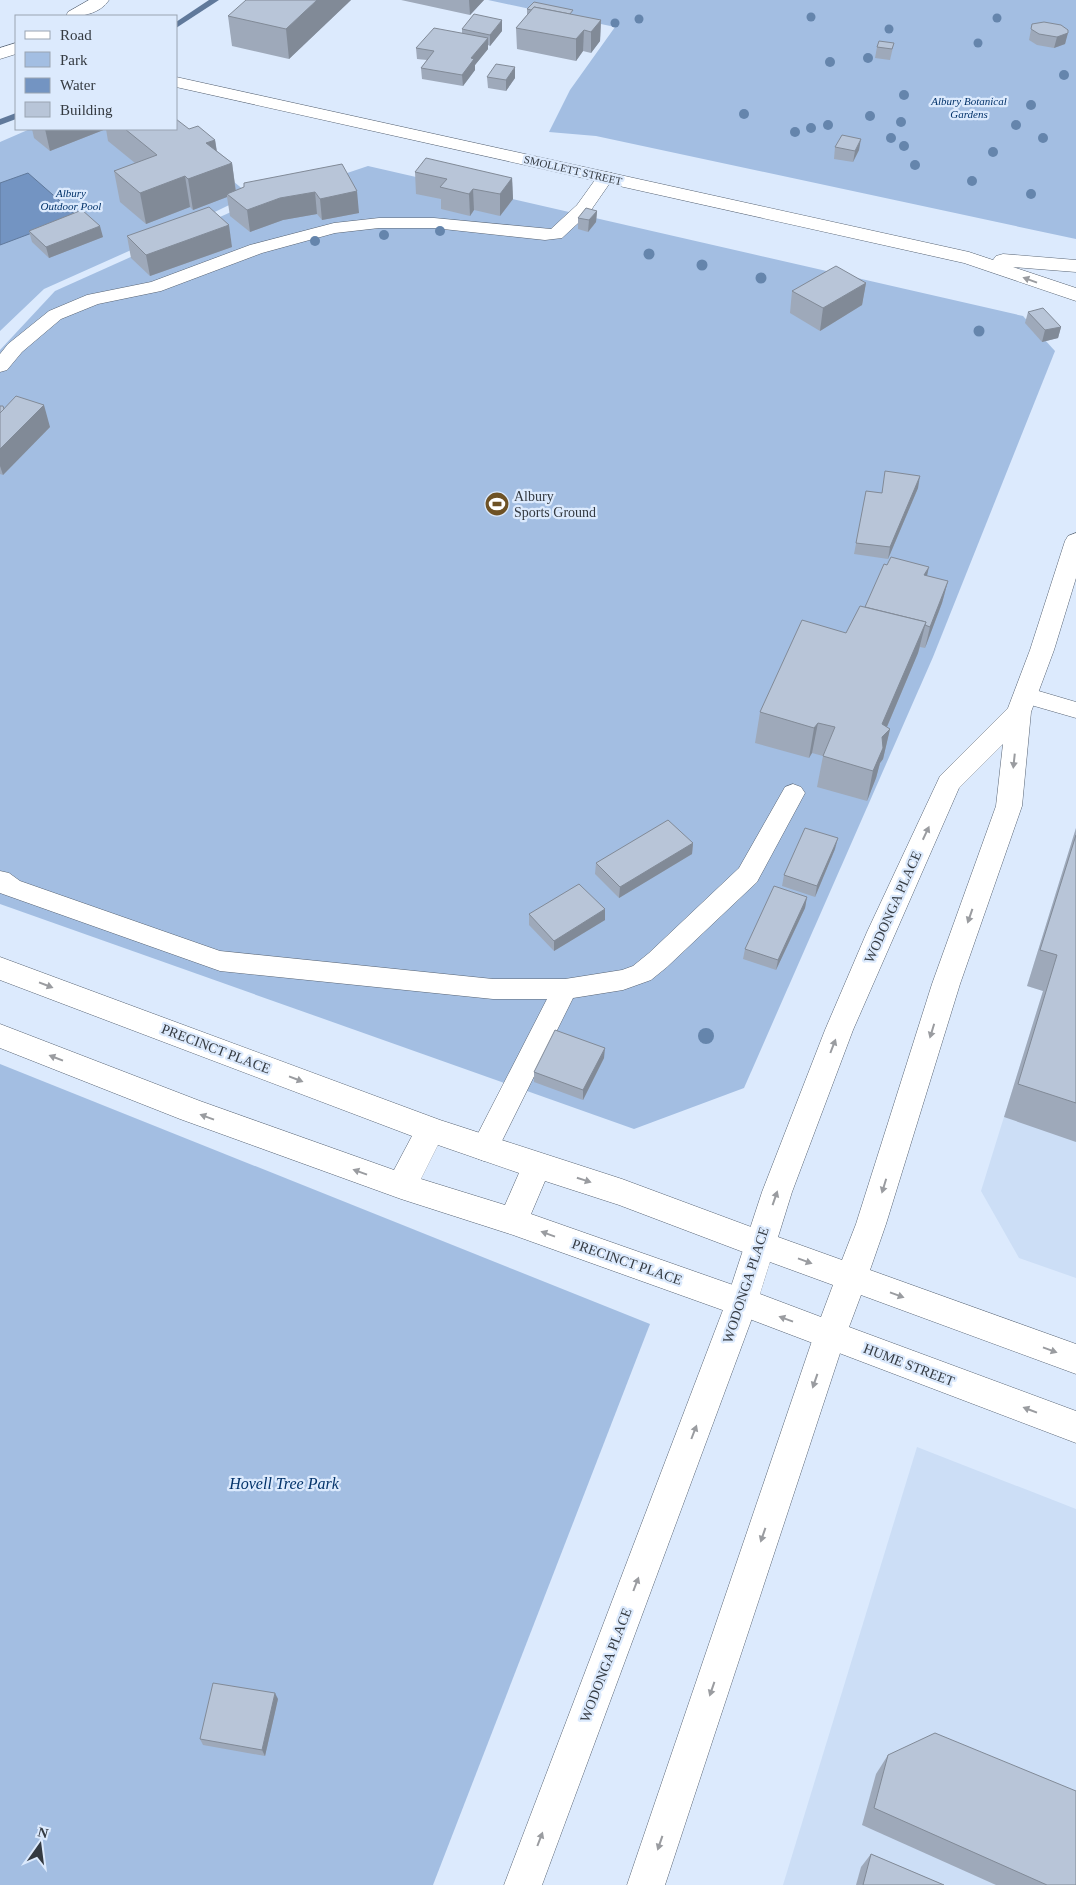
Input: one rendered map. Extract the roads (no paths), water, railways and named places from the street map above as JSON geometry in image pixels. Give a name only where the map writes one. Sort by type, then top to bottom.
[{"type":"main road","points":[[76,15],[101,0]]},
{"type":"main road","points":[[0,54],[15,48]]},
{"type":"main road","name":"SMOLLETT STREET","points":[[178,82],[969,258],[1076,296]]},
{"type":"main road","name":"SMOLLETT STREET","points":[[969,258],[1076,266]]},
{"type":"main road","name":"WODONGA PLACE","points":[[646,1885],[830,1335],[872,1224],[946,984],[1009,806],[1022,704],[1042,650],[1076,541]]},
{"type":"main road","name":"WODONGA PLACE","points":[[523,1885],[742,1302],[777,1192],[839,1030],[880,932],[949,784],[1022,704]]},
{"type":"main road","name":"PRECINCT PLACE","points":[[0,968],[431,1130],[484,1149],[622,1192],[759,1244]]},
{"type":"main road","name":"PRECINCT PLACE","points":[[0,1036],[190,1110],[401,1186],[513,1221],[742,1302]]},
{"type":"main road","points":[[401,1186],[431,1130]]},
{"type":"main road","points":[[513,1221],[537,1165]]},
{"type":"main road","points":[[759,1244],[1076,1359]]},
{"type":"main road","name":"HUME STREET","points":[[742,1302],[1076,1427]]},
{"type":"lane","points":[[0,366],[15,348],[55,315],[93,299],[155,287],[256,248],[334,228],[378,222],[434,223],[544,235],[556,234],[582,209],[606,177]]},
{"type":"lane","points":[[1022,704],[1076,710]]},
{"type":"lane","points":[[0,880],[10,888],[220,961],[493,989],[565,989],[622,980],[642,973],[658,960],[748,875],[793,793]]},
{"type":"lane","points":[[484,1149],[565,989]]},
{"type":"water","points":[[28,173],[77,216],[0,245],[0,183]]},
{"type":"waterway","points":[[178,25],[215,0]]},
{"type":"waterway","points":[[0,122],[15,116]]},
{"type":"place","name":"Albury Sports Ground","points":[[497,504]]},
{"type":"park label","name":"Albury Botanical Gardens","points":[[969,107]]},
{"type":"park label","name":"Albury Outdoor Pool","points":[[71,199]]},
{"type":"park label","name":"Hovell Tree Park","points":[[284,1483]]}]
